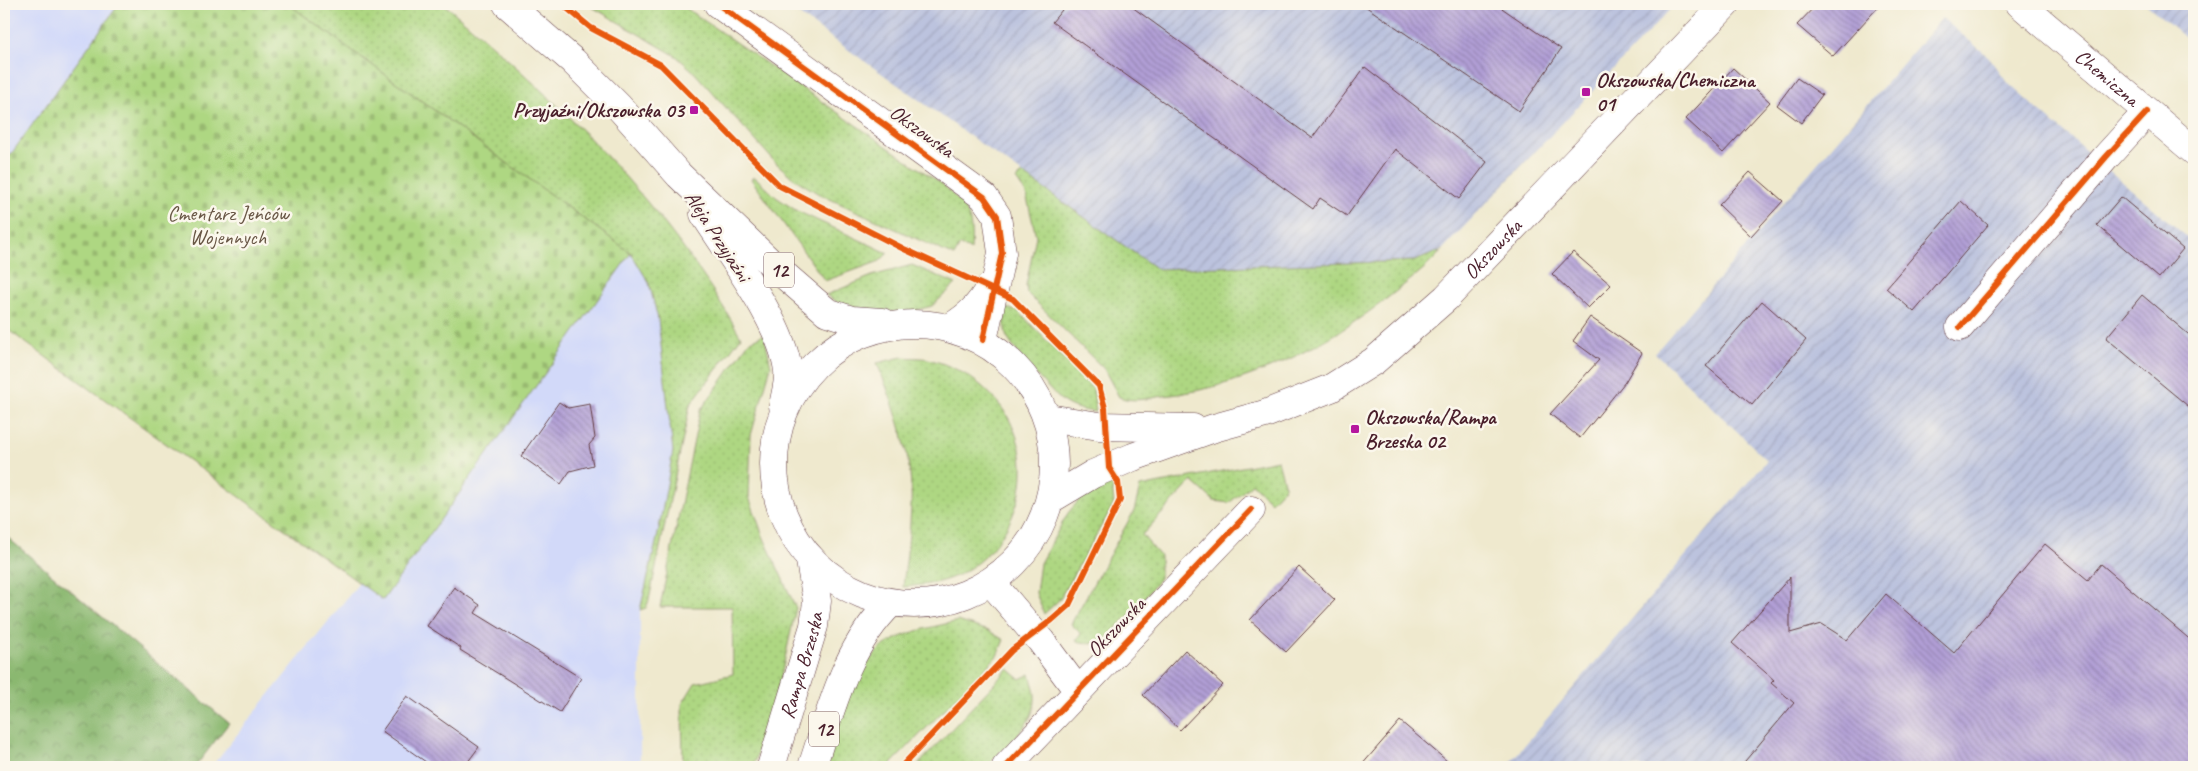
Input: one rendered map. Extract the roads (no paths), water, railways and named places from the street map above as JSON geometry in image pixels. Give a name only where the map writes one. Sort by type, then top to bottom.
[{"type":"main road","name":"Aleja Przyjaźni","points":[[507,4],[572,61],[619,107],[679,175],[775,267],[827,312],[852,320],[901,322]]},
{"type":"main road","name":"Okszowska","points":[[718,4],[984,198],[997,216],[1002,253],[983,340]]},
{"type":"main road","name":"Okszowska","points":[[1051,499],[1093,474],[1214,428],[1266,414],[1331,388],[1374,361],[1446,298],[1726,4]]},
{"type":"main road","name":"Chemiczna","points":[[2020,4],[2194,151]]},
{"type":"main road","points":[[1960,327],[2106,157],[2148,112]]},
{"type":"main road","name":"Aleja Przyjaźni","points":[[679,175],[746,279],[783,347],[788,373],[782,411]]},
{"type":"main road","name":"Okszowska","points":[[951,327],[969,316],[981,302],[995,279]]},
{"type":"main road","name":"12","points":[[901,322],[951,327],[983,340],[1023,373],[1048,418],[1056,458],[1051,499],[1029,546],[991,582],[943,602],[891,603],[847,589],[810,561],[787,528],[774,490],[773,450],[782,411],[810,367],[851,337],[901,322]]},
{"type":"main road","name":"Okszowska","points":[[1048,418],[1099,426],[1214,428]]},
{"type":"main road","name":"Okszowska","points":[[1006,767],[1250,510]]},
{"type":"main road","name":"Rampa Brzeska","points":[[771,767],[814,626],[817,601],[810,561]]},
{"type":"main road","points":[[991,582],[1041,641],[1078,691]]},
{"type":"main road","name":"Rampa Brzeska","points":[[812,767],[837,692],[858,644],[875,618],[891,603]]},
{"type":"place","name":"Okszowska/Chemiczna 01","points":[[1586,92]]},
{"type":"place","name":"Przyjaźni/Okszowska 03","points":[[694,110]]},
{"type":"place","name":"Okszowska/Rampa Brzeska 02","points":[[1355,429]]},
{"type":"park label","name":"Cmentarz Jeńców Wojennych","points":[[228,225]]}]
